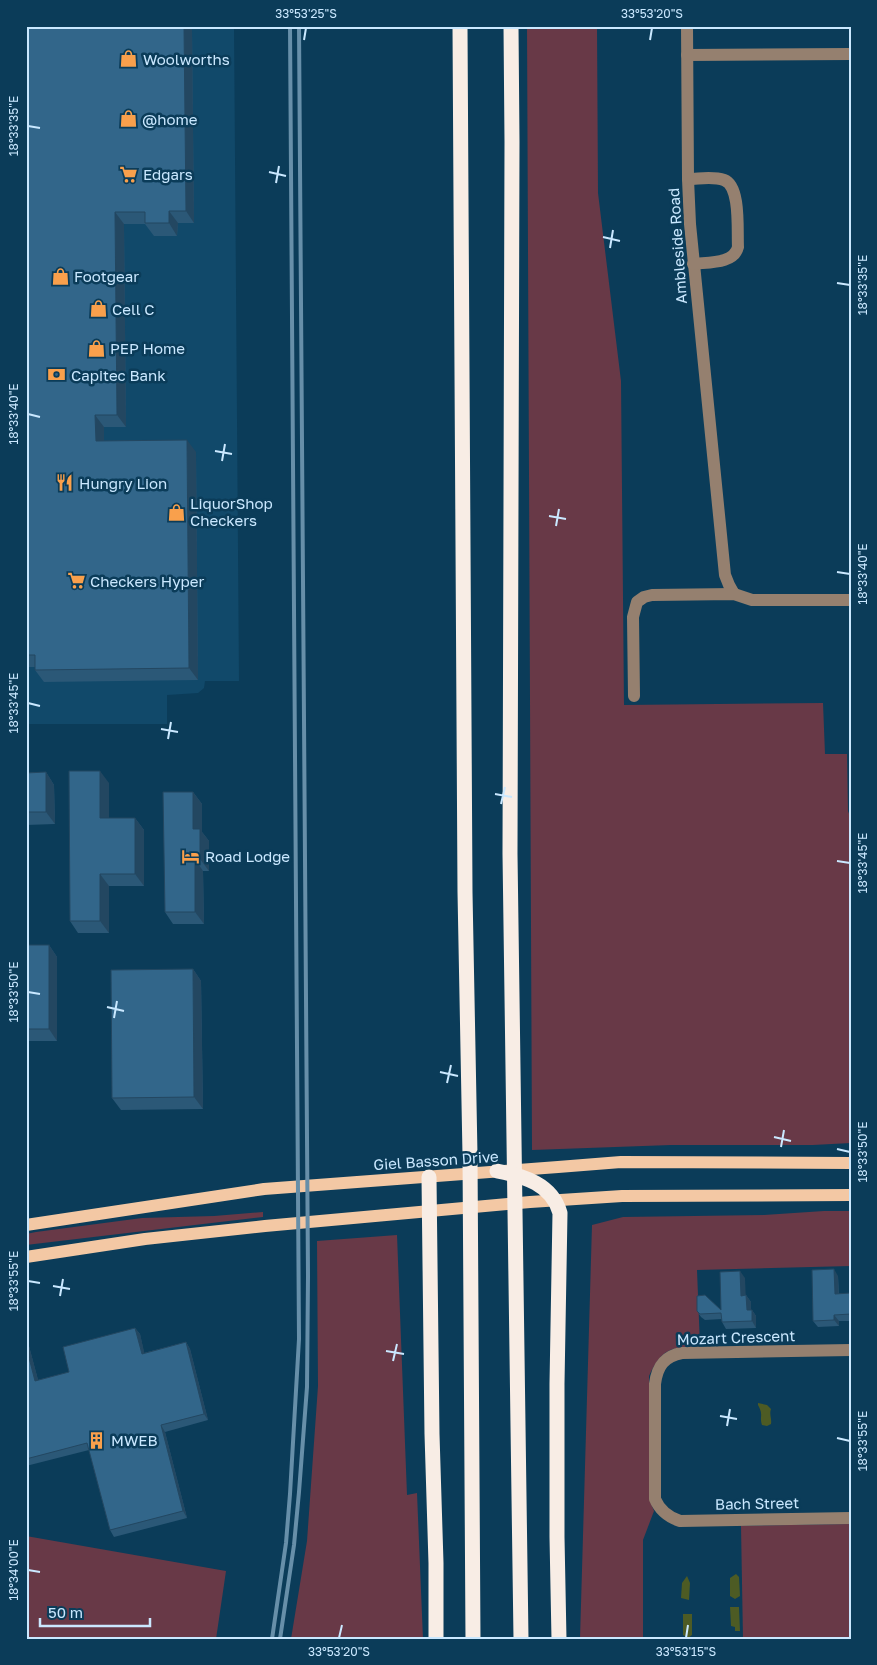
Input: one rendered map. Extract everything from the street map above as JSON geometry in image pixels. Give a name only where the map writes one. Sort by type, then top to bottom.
[{"type":"highway","points":[[460,26],[465,892],[470,1155],[473,1639]]},
{"type":"highway","points":[[512,26],[510,854],[521,1639]]},
{"type":"highway","points":[[512,142],[515,26]]},
{"type":"highway","points":[[497,1171],[527,1174],[555,1200],[560,1222],[557,1384],[559,1639]]},
{"type":"highway","points":[[429,1177],[436,1639]]},
{"type":"main road","points":[[527,1174],[622,1162],[851,1163]]},
{"type":"main road","name":"Giel Basson Drive","points":[[26,1225],[264,1189],[497,1171]]},
{"type":"main road","points":[[26,1258],[144,1240],[450,1208],[622,1196],[851,1195]]},
{"type":"street","name":"Ambleside Road","points":[[687,26],[688,179],[693,264],[725,575],[728,585],[734,594]]},
{"type":"street","points":[[687,55],[851,54]]},
{"type":"street","points":[[688,179],[718,178],[725,180],[730,183],[735,195],[738,247],[736,253],[729,258],[693,264]]},
{"type":"street","points":[[634,696],[633,617],[637,602],[644,597],[652,595],[734,594],[752,600],[851,600]]},
{"type":"street","name":"Mozart Crescent","points":[[665,1514],[655,1499],[655,1384],[656,1373],[666,1358],[682,1353],[851,1350]]},
{"type":"street","name":"Bach Street","points":[[665,1514],[680,1521],[851,1518]]},
{"type":"shaded area","points":[[26,26],[234,26],[239,681],[205,681],[204,688],[198,693],[167,695],[167,724],[26,724]]},
{"type":"shaded area","points":[[527,26],[597,26],[598,193],[621,381],[624,705],[823,703],[825,754],[847,754],[848,811],[851,819],[851,1143],[813,1145],[671,1145],[532,1150]]},
{"type":"shaded area","points":[[851,1211],[851,1266],[697,1270],[700,1346],[682,1347],[668,1351],[658,1360],[649,1376],[650,1501],[654,1511],[643,1540],[643,1639],[580,1639],[592,1225],[623,1217],[764,1215]]},
{"type":"shaded area","points":[[263,1212],[263,1217],[26,1245],[26,1234],[36,1232],[142,1218],[214,1216]]},
{"type":"shaded area","points":[[397,1235],[407,1495],[417,1493],[423,1639],[291,1639],[307,1541],[318,1386],[317,1241]]},
{"type":"shaded area","points":[[758,1403],[767,1405],[771,1409],[771,1424],[767,1426],[762,1425],[761,1411]]},
{"type":"shaded area","points":[[851,1524],[851,1639],[743,1639],[741,1526]]},
{"type":"shaded area","points":[[26,1536],[226,1571],[216,1639],[26,1639]]},
{"type":"shaded area","points":[[736,1574],[739,1577],[740,1596],[735,1599],[730,1596],[730,1578]]},
{"type":"shaded area","points":[[687,1576],[690,1583],[689,1600],[681,1598],[682,1583]]},
{"type":"shaded area","points":[[730,1607],[739,1607],[740,1631],[735,1631],[735,1627],[731,1626]]},
{"type":"shaded area","points":[[683,1614],[692,1614],[692,1635],[688,1638],[683,1635]]},
{"type":"building","points":[[26,26],[184,26],[186,211],[169,211],[169,223],[145,223],[145,212],[115,212],[117,415],[95,415],[96,441],[187,440],[189,668],[35,670],[35,655],[26,655]]},
{"type":"building","points":[[69,771],[100,771],[100,818],[135,818],[135,874],[100,874],[100,921],[70,921]]},
{"type":"building","points":[[46,772],[46,812],[26,812],[26,773]]},
{"type":"building","name":"Road Lodge","points":[[163,792],[193,792],[193,829],[200,829],[200,859],[195,859],[195,912],[165,912]]},
{"type":"building","points":[[26,945],[49,945],[49,1029],[26,1029]]},
{"type":"building","points":[[193,969],[194,1097],[112,1098],[111,970]]},
{"type":"building","points":[[834,1269],[835,1294],[851,1293],[851,1314],[834,1315],[834,1320],[813,1321],[812,1270]]},
{"type":"building","points":[[740,1271],[741,1296],[746,1295],[747,1310],[752,1310],[752,1321],[722,1322],[721,1313],[700,1314],[697,1311],[697,1296],[705,1295],[721,1310],[720,1272]]},
{"type":"building","name":"MWEB","points":[[135,1328],[142,1354],[186,1342],[204,1414],[161,1425],[183,1511],[110,1530],[87,1443],[26,1459],[26,1346],[35,1381],[69,1372],[63,1347]]},
{"type":"railway","points":[[272,1639],[286,1543],[299,1339],[290,26]]},
{"type":"railway","points":[[280,1639],[294,1545],[307,1387],[308,1276],[299,26]]},
{"type":"place","name":"Woolworths","points":[[129,59]]},
{"type":"place","name":"@home","points":[[128,119]]},
{"type":"place","name":"Edgars","points":[[129,174]]},
{"type":"place","name":"Footgear","points":[[60,276]]},
{"type":"place","name":"Cell C","points":[[98,309]]},
{"type":"place","name":"PEP Home","points":[[96,348]]},
{"type":"place","name":"Capitec Bank","points":[[57,375]]},
{"type":"place","name":"Hungry Lion","points":[[65,483]]},
{"type":"place","name":"LiquorShop Checkers","points":[[176,512]]},
{"type":"place","name":"Checkers Hyper","points":[[76,581]]},
{"type":"place","name":"Road Lodge","points":[[191,856]]},
{"type":"place","name":"MWEB","points":[[97,1440]]}]
